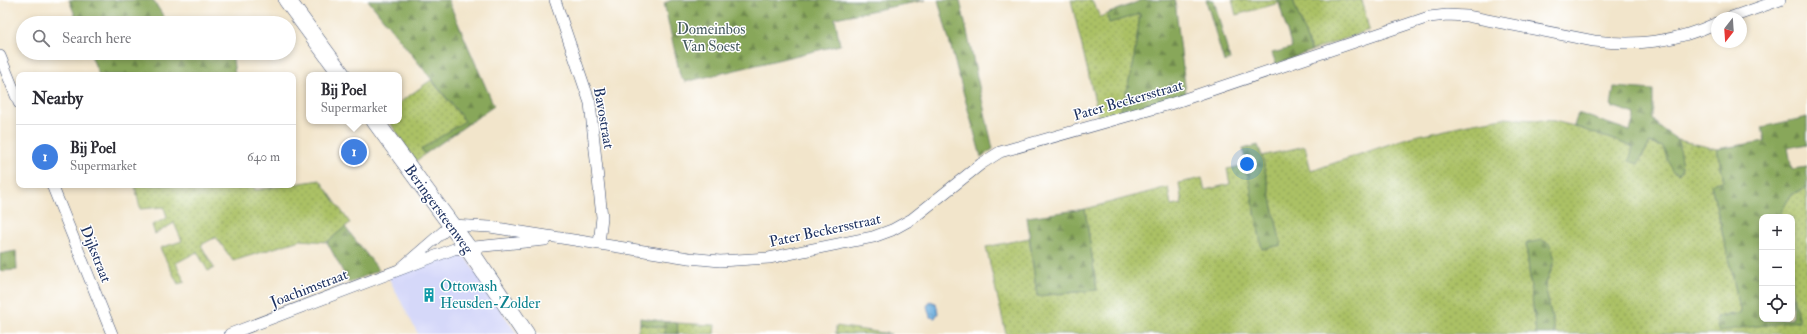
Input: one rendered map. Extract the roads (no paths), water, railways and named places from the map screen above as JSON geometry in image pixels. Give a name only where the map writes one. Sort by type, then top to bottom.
[{"type":"main road","points":[[287,0],[340,72]]},
{"type":"main road","name":"Beringersteenweg","points":[[377,124],[468,248],[526,334]]},
{"type":"main road","name":"Beringersteenweg","points":[[502,297],[519,312],[536,334]]},
{"type":"street","name":"Bavostraat","points":[[556,0],[590,103],[602,217],[599,244]]},
{"type":"street","points":[[1746,12],[1780,0]]},
{"type":"street","name":"Pater Beckersstraat","points":[[451,225],[490,227],[689,258],[720,261],[770,258],[873,237],[892,230],[912,219],[981,164],[1000,152],[1170,104],[1429,17],[1447,15],[1467,16],[1594,41],[1622,44],[1641,44],[1664,40],[1703,30],[1711,26]]},
{"type":"street","points":[[0,56],[16,96]]},
{"type":"street","name":"Dijkstraat","points":[[53,188],[112,334]]},
{"type":"street","name":"Joachimstraat","points":[[399,270],[451,225]]},
{"type":"street","name":"Pater Beckersstraat","points":[[468,248],[561,239]]},
{"type":"street","name":"Joachimstraat","points":[[230,334],[454,250],[468,248]]},
{"type":"water","points":[[930,301],[936,303],[938,313],[935,318],[930,317],[927,306]]},
{"type":"place","name":"Bij Poel","points":[[354,152]]},
{"type":"place","name":"Ottowash Heusden-Zolder","points":[[429,295]]},
{"type":"park label","name":"Domeinbos Van Soest","points":[[711,38]]}]
